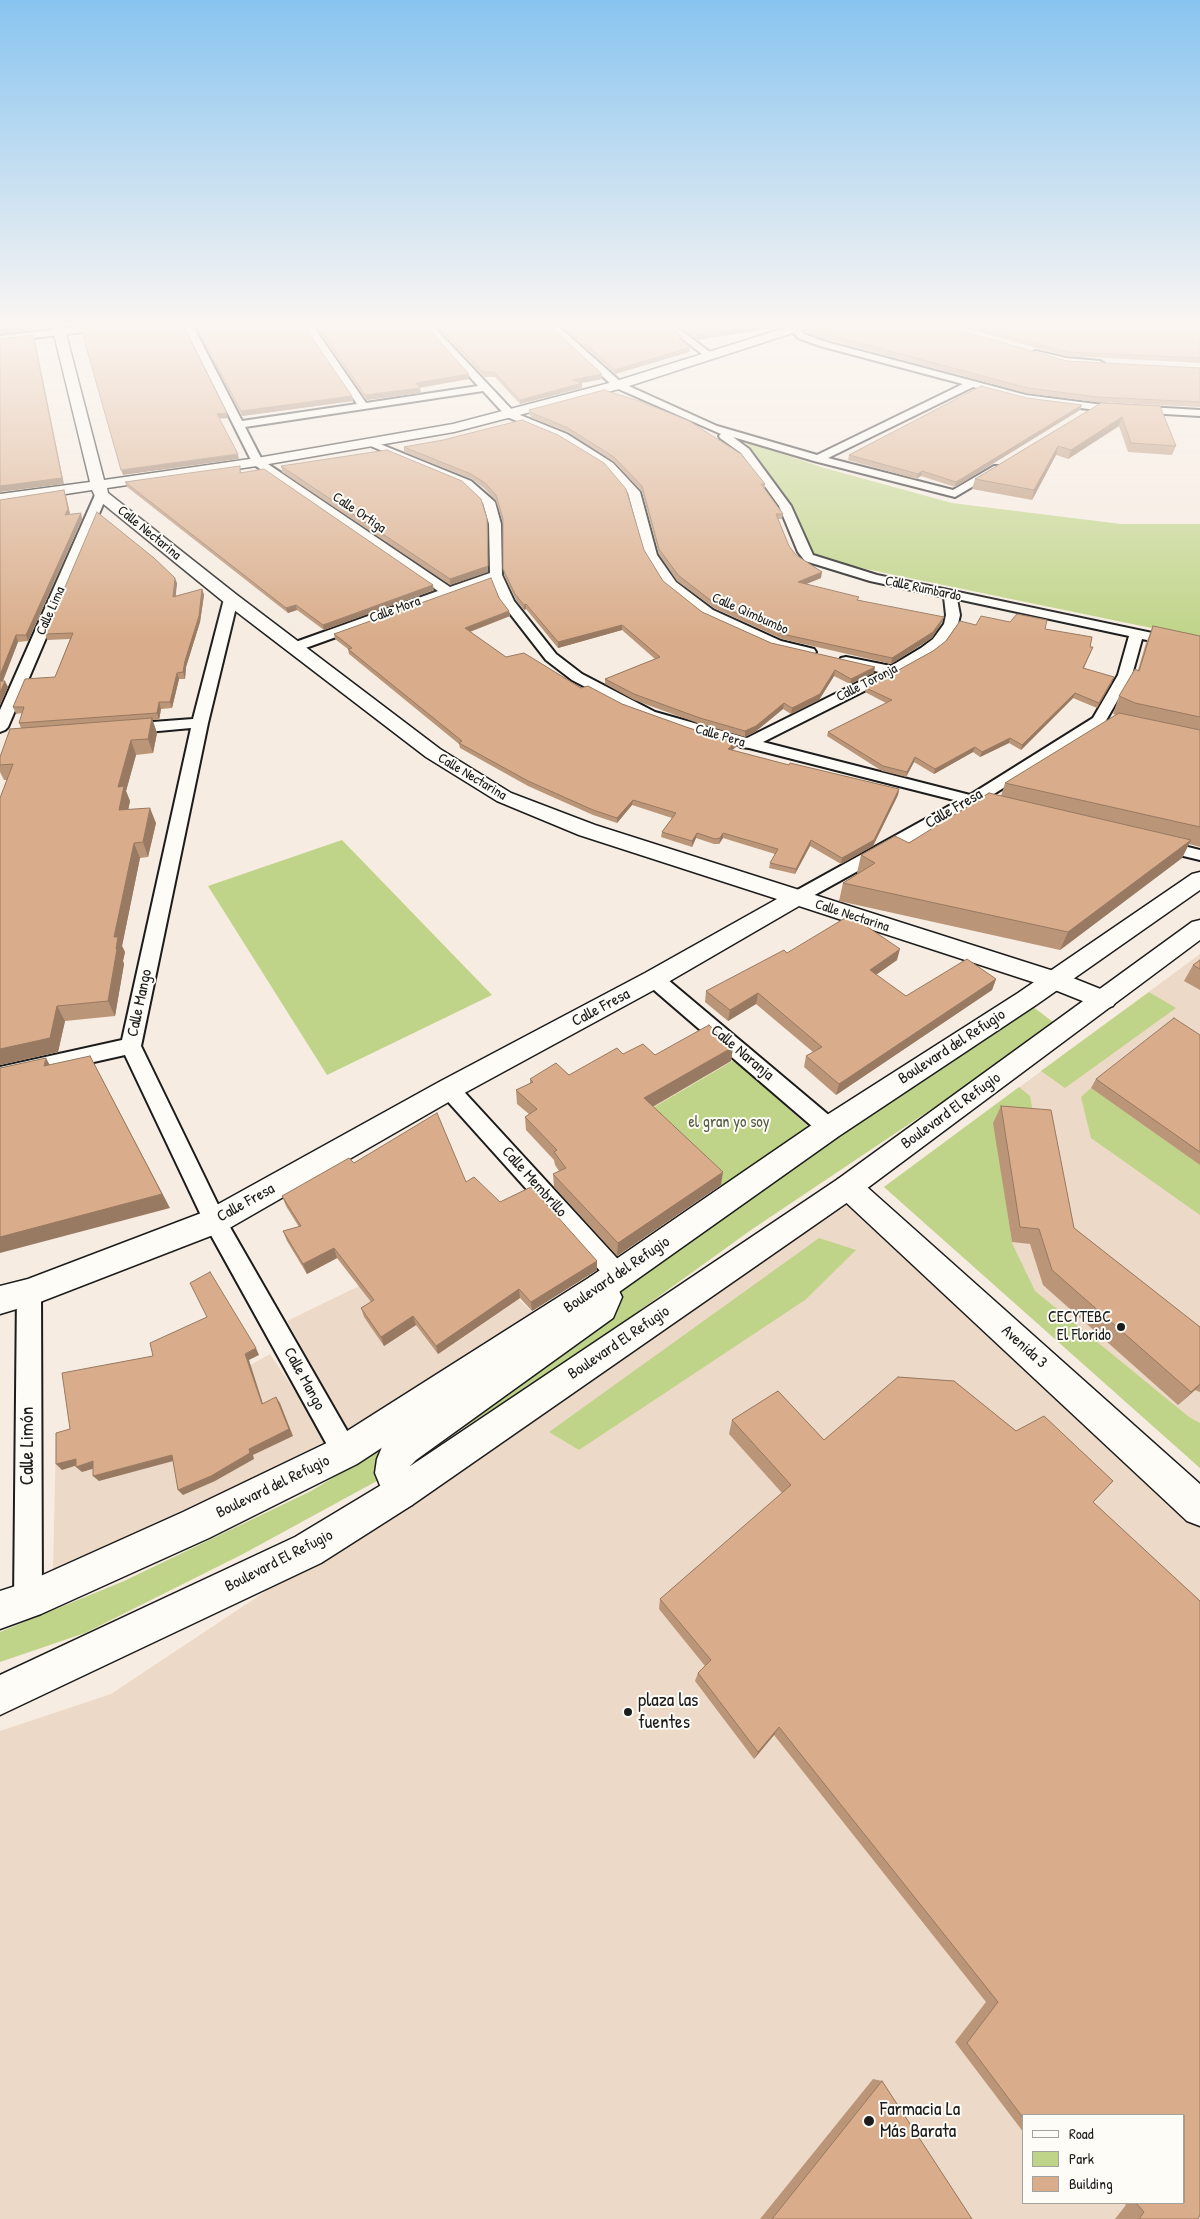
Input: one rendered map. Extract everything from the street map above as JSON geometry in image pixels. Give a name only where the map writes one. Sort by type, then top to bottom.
[{"type":"street","points":[[85,430],[100,490]]},
{"type":"street","points":[[240,430],[256,462]]},
{"type":"street","points":[[0,499],[100,490],[446,430]]},
{"type":"street","name":"Calle Qimbumbo","points":[[548,430],[563,436],[609,465],[634,492],[651,555],[671,586],[708,613],[776,644],[818,655]]},
{"type":"street","name":"Calle Rumbardo","points":[[715,430],[745,451],[753,461],[785,506],[804,552],[809,558],[830,566],[875,578],[1200,647]]},
{"type":"street","points":[[718,430],[818,459],[955,494],[1005,463]]},
{"type":"street","points":[[818,459],[878,430]]},
{"type":"street","name":"Calle Pera","points":[[371,444],[467,484],[489,502],[495,524],[496,575],[508,602],[535,639],[551,657],[577,677],[650,715],[746,744],[1019,812]]},
{"type":"street","name":"Calle Ortiga","points":[[256,462],[447,591]]},
{"type":"street","name":"Calle Nectarina","points":[[100,490],[231,599],[433,753],[504,798],[587,830],[1054,980],[1104,1000]]},
{"type":"street","name":"Calle Lima","points":[[3,734],[100,490]]},
{"type":"street","name":"Calle Mora","points":[[295,647],[496,575]]},
{"type":"street","name":"Calle Toronja","points":[[746,744],[893,671],[926,651],[946,632],[953,616],[950,594]]},
{"type":"street","name":"Calle Mango","points":[[231,599],[200,723],[131,1046],[215,1221],[345,1452]]},
{"type":"street","name":"Calle Fresa","points":[[0,1300],[29,1292],[215,1221],[449,1089],[654,979],[971,800],[1099,721],[1125,675],[1136,634]]},
{"type":"street","points":[[835,659],[893,671]]},
{"type":"street","points":[[1099,721],[1117,725]]},
{"type":"street","points":[[114,730],[200,723]]},
{"type":"street","points":[[1143,841],[1200,855]]},
{"type":"street","name":"Boulevard del Refugio","points":[[14,1605],[196,1525],[345,1452],[610,1281],[829,1128],[1054,980],[1200,879]]},
{"type":"street","name":"Boulevard El Refugio","points":[[0,1696],[308,1550],[400,1492],[848,1187],[1200,928]]},
{"type":"street","name":"Calle Naranja","points":[[654,979],[829,1128]]},
{"type":"street","points":[[0,1074],[131,1046]]},
{"type":"street","name":"Calle Membrillo","points":[[449,1089],[610,1281]]},
{"type":"street","name":"Avenida 3","points":[[848,1187],[1200,1508]]},
{"type":"street","points":[[400,1492],[392,1473],[394,1460],[404,1448],[602,1308],[610,1281]]},
{"type":"street","name":"Calle Limón","points":[[14,1605],[29,1292]]},
{"type":"shaded area","name":"CECYTEBC El Florido","points":[[1200,954],[1200,1468],[884,1187]]},
{"type":"shaded area","name":"plaza las fuentes","points":[[852,1202],[1200,1520],[1200,2219],[0,2219],[0,1731],[111,1694]]},
{"type":"shaded area","points":[[456,1239],[533,1313],[349,1432],[287,1321]]},
{"type":"shaded area","points":[[270,1354],[329,1442],[53,1571],[56,1437],[172,1409]]},
{"type":"green space","points":[[745,441],[821,467],[952,503],[1121,524],[1200,524],[1200,638],[803,556]]},
{"type":"green space","points":[[342,840],[492,995],[327,1075],[208,886]]},
{"type":"green space","points":[[1149,992],[1176,1008],[1065,1088],[1041,1071]]},
{"type":"green space","points":[[1028,1003],[1057,1025],[751,1230],[615,1328],[498,1406],[397,1470],[243,1554],[85,1633],[0,1662],[0,1632],[124,1581],[311,1491],[451,1407]]},
{"type":"green space","name":"el gran yo soy","points":[[734,1060],[811,1129],[724,1188],[644,1113]]},
{"type":"green space","points":[[1019,1087],[1030,1096],[1036,1127],[994,1123],[1012,1243],[1035,1291],[1189,1417],[1200,1423],[1200,1468],[884,1187]]},
{"type":"green space","points":[[1091,1088],[1200,1165],[1200,1215],[1091,1138],[1081,1097]]},
{"type":"green space","points":[[819,1238],[856,1250],[805,1300],[579,1450],[549,1432]]},
{"type":"building","points":[[0,430],[52,430],[62,478],[0,486]]},
{"type":"building","points":[[110,430],[225,430],[238,454],[121,470]]},
{"type":"building","points":[[484,430],[545,430],[558,435],[604,463],[626,489],[644,550],[663,581],[702,612],[771,643],[875,667],[851,679],[835,670],[820,694],[792,708],[784,703],[756,726],[745,731],[700,718],[634,694],[605,679],[660,657],[622,625],[558,642],[526,604],[524,605],[515,594],[503,569],[503,519],[496,495],[485,483],[471,474],[404,447]]},
{"type":"building","points":[[570,430],[702,430],[741,454],[765,484],[761,484],[783,514],[776,514],[789,546],[796,555],[822,572],[798,582],[859,597],[857,600],[944,617],[933,632],[892,658],[782,634],[714,603],[678,575],[659,549],[642,486],[614,457]]},
{"type":"building","points":[[898,430],[1042,430],[956,482],[922,471],[918,474],[849,455]]},
{"type":"building","points":[[1057,430],[1103,430],[1071,450],[1058,446],[1034,490],[975,479]]},
{"type":"building","points":[[1126,430],[1169,430],[1176,446],[1131,443]]},
{"type":"building","points":[[387,450],[462,481],[481,499],[487,519],[488,566],[450,579],[281,466]]},
{"type":"building","points":[[240,466],[240,473],[264,469],[433,585],[323,625],[296,605],[286,608],[125,482]]},
{"type":"building","points":[[64,490],[68,509],[65,515],[81,513],[26,635],[16,635],[0,675],[0,500]]},
{"type":"building","points":[[97,512],[154,558],[175,578],[173,597],[202,589],[199,616],[183,672],[177,673],[170,702],[159,702],[157,713],[19,723],[24,707],[13,707],[25,679],[55,677],[73,633],[45,634]]},
{"type":"building","points":[[491,578],[499,598],[509,611],[465,628],[506,657],[524,653],[581,688],[588,686],[622,704],[689,728],[736,742],[728,749],[789,765],[790,763],[899,789],[874,840],[842,858],[811,840],[796,869],[770,863],[778,849],[723,833],[720,838],[715,839],[697,833],[692,841],[662,832],[676,813],[633,800],[617,818],[593,810],[528,781],[459,743],[462,741],[348,649],[352,648],[334,634]]},
{"type":"building","points":[[1017,614],[1047,620],[1045,629],[1092,637],[1090,647],[1093,647],[1083,668],[1114,677],[1099,703],[1075,693],[1022,745],[1010,738],[982,752],[975,747],[935,769],[915,757],[907,772],[883,766],[828,732],[892,700],[866,688],[933,651],[946,641],[960,621],[976,625],[981,616],[1010,622]]},
{"type":"building","points":[[1153,626],[1200,636],[1200,717],[1135,703],[1119,696],[1135,669],[1139,671]]},
{"type":"building","points":[[0,681],[5,681],[0,693]]},
{"type":"building","points":[[1119,713],[1200,730],[1200,827],[1005,783]]},
{"type":"building","points":[[152,718],[148,739],[131,740],[118,787],[124,786],[119,810],[150,808],[143,842],[134,843],[114,937],[118,937],[117,949],[108,1001],[57,1006],[50,1038],[0,1049],[0,798],[13,764],[0,765],[0,757],[10,729]]},
{"type":"building","points":[[989,793],[1191,840],[1068,932],[843,883],[875,863],[861,855],[895,836],[909,843]]},
{"type":"building","points":[[850,915],[900,949],[870,970],[906,996],[967,959],[996,979],[839,1084],[806,1056],[822,1047],[758,993],[730,1010],[706,991],[784,950],[787,953]]},
{"type":"building","points":[[1200,960],[1200,969],[1193,965]]},
{"type":"building","points":[[1174,1018],[1200,1035],[1200,1152],[1096,1079]]},
{"type":"building","points":[[709,1025],[733,1047],[644,1098],[723,1172],[618,1243],[553,1174],[566,1168],[554,1152],[557,1150],[525,1117],[537,1109],[516,1090],[533,1082],[530,1079],[556,1063],[569,1075],[617,1048],[623,1054],[643,1044],[655,1055]]},
{"type":"building","points":[[90,1056],[162,1194],[0,1237],[0,1068],[46,1058],[44,1066]]},
{"type":"building","points":[[1001,1106],[1051,1110],[1074,1228],[1200,1327],[1200,1384],[1191,1392],[1052,1270],[1039,1229],[1020,1227]]},
{"type":"building","points":[[437,1113],[466,1182],[474,1177],[500,1202],[531,1187],[597,1261],[531,1302],[519,1289],[436,1346],[413,1316],[381,1337],[361,1308],[374,1300],[334,1248],[303,1264],[283,1231],[301,1226],[282,1196],[349,1158],[354,1163]]},
{"type":"building","points":[[210,1272],[256,1348],[245,1354],[262,1404],[276,1397],[289,1429],[249,1449],[250,1453],[211,1476],[178,1490],[172,1455],[93,1476],[93,1461],[76,1467],[76,1459],[56,1464],[56,1433],[70,1429],[62,1373],[153,1356],[150,1343],[207,1317],[190,1283]]},
{"type":"building","points":[[898,1377],[954,1381],[1016,1431],[1044,1416],[1113,1481],[1093,1502],[1200,1601],[1200,2215],[1198,2219],[1139,2219],[1144,2212],[1137,2204],[1185,2204],[1185,2114],[1022,2114],[1022,2116],[967,2043],[998,2002],[779,1727],[758,1752],[698,1673],[711,1660],[660,1599],[791,1485],[732,1420],[778,1391],[824,1440]]},
{"type":"building","name":"Farmacia La Más Barata","points":[[882,2081],[972,2219],[772,2219]]},
{"type":"place","name":"CECYTEBC El Florido","points":[[1121,1327]]},
{"type":"place","name":"plaza las fuentes","points":[[628,1712]]},
{"type":"place","name":"Farmacia La Más Barata","points":[[869,2121]]}]
